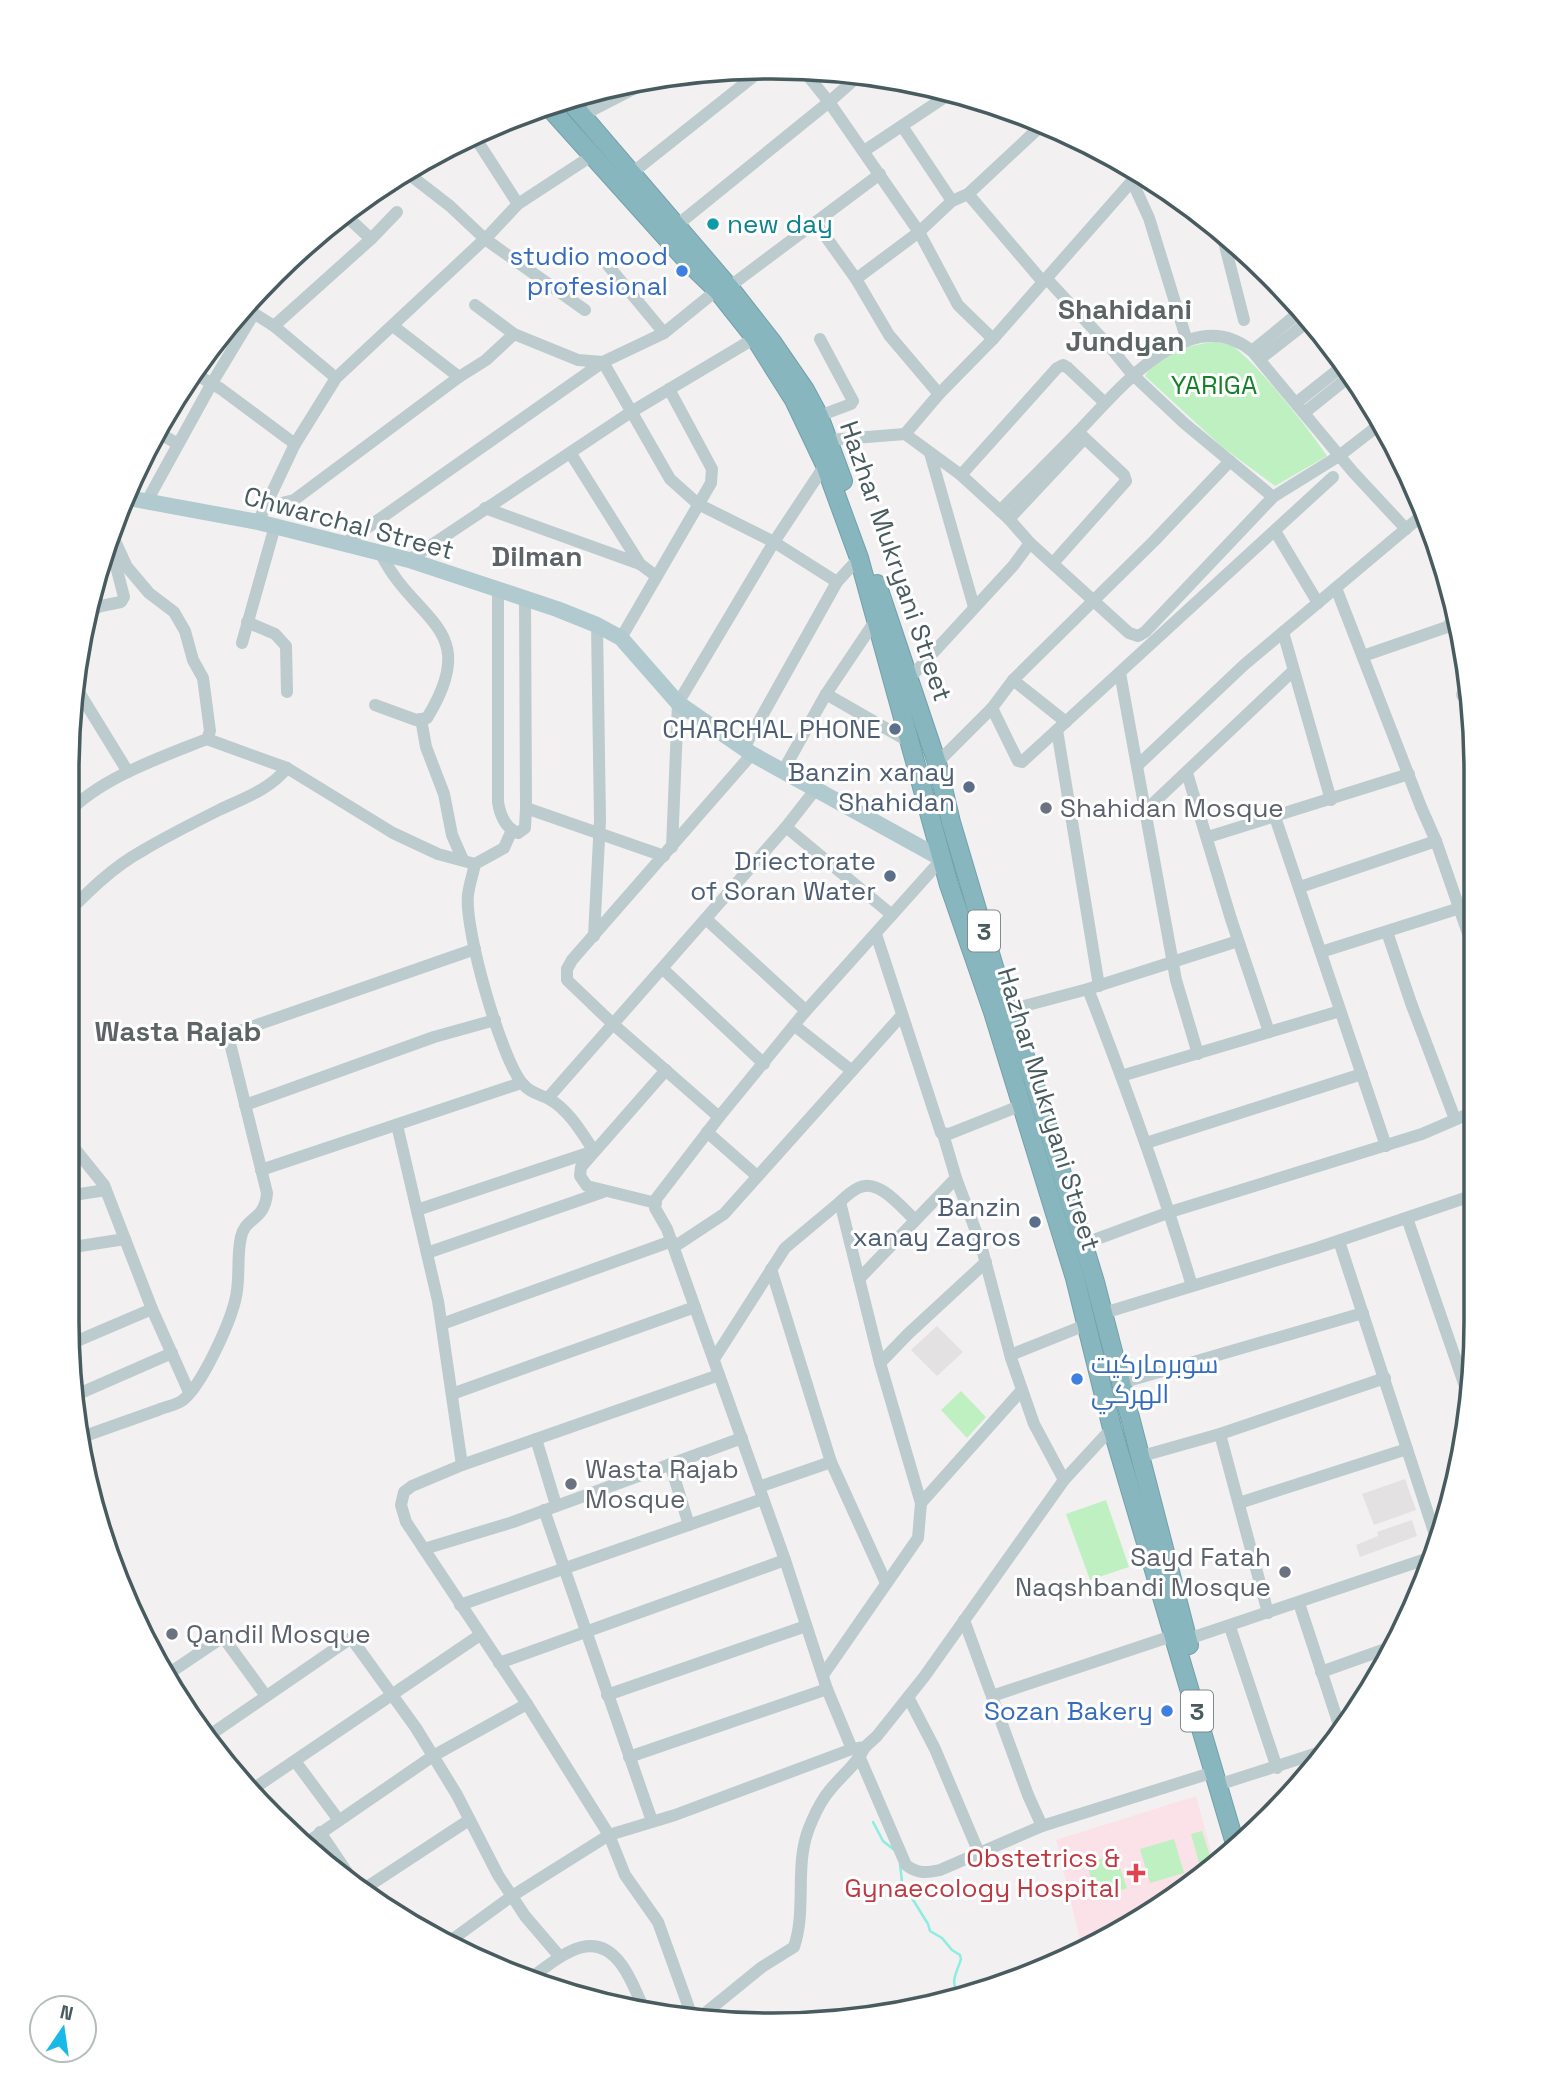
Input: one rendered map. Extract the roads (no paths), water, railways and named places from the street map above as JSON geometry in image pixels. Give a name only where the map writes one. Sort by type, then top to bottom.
[{"type":"highway","name":"Hazhar Mukryani Street","points":[[576,107],[652,210],[772,342],[805,390],[829,440],[937,763],[951,822],[1104,1313],[1142,1456],[1162,1574]]},
{"type":"highway","name":"Hazhar Mukryani Street","points":[[555,114],[593,155],[633,184]]},
{"type":"highway","name":"Hazhar Mukryani Street","points":[[652,210],[676,226],[723,289],[794,400],[825,465],[859,558],[942,859],[1022,1105],[1088,1324],[1112,1428],[1162,1574],[1221,1777],[1240,1830]]},
{"type":"highway","points":[[1016,1086],[1033,1079]]},
{"type":"highway","name":"Hazhar Mukryani Street","points":[[1221,1777],[1234,1836]]},
{"type":"main road","name":"Chwarchal Street","points":[[134,499],[261,514],[275,526],[409,560],[526,598],[597,625],[621,638],[677,703],[748,751],[942,859]]},
{"type":"street","points":[[633,184],[751,79]]},
{"type":"street","points":[[811,80],[830,102],[919,232],[958,305],[993,339]]},
{"type":"street","points":[[676,226],[850,84]]},
{"type":"street","points":[[583,115],[621,95]]},
{"type":"street","points":[[864,151],[939,99]]},
{"type":"street","points":[[902,126],[952,201]]},
{"type":"street","points":[[856,279],[919,232],[952,201],[968,194],[1036,131]]},
{"type":"street","points":[[478,144],[519,204]]},
{"type":"street","points":[[261,514],[295,444],[336,378],[519,204],[593,155]]},
{"type":"street","points":[[344,544],[603,362],[664,333],[880,174]]},
{"type":"street","points":[[414,178],[450,206],[485,239],[584,310]]},
{"type":"street","points":[[905,434],[939,394],[993,339],[1131,180]]},
{"type":"street","points":[[1138,184],[1187,341]]},
{"type":"street","points":[[968,194],[1045,280],[1111,346],[1132,374],[1184,423],[1273,497]]},
{"type":"street","points":[[274,326],[371,239],[397,212]]},
{"type":"street","points":[[352,221],[371,239]]},
{"type":"street","points":[[816,223],[856,279],[889,335],[939,394]]},
{"type":"street","points":[[1226,249],[1244,320]]},
{"type":"street","points":[[606,263],[664,333]]},
{"type":"street","points":[[475,305],[514,334],[578,360],[603,362]]},
{"type":"street","points":[[147,501],[253,315],[274,326],[336,378]]},
{"type":"street","points":[[1256,355],[1294,318]]},
{"type":"street","points":[[393,326],[459,377]]},
{"type":"street","points":[[261,514],[294,500],[459,377],[486,360],[514,334]]},
{"type":"street","points":[[1005,515],[1081,435],[1105,402],[1132,374],[1164,351],[1187,341],[1220,335],[1239,340],[1256,355],[1339,456],[1406,529]]},
{"type":"street","points":[[409,560],[631,412],[755,338]]},
{"type":"street","points":[[819,416],[853,401],[821,339]]},
{"type":"street","points":[[603,362],[670,479],[698,504],[774,542],[837,582]]},
{"type":"street","points":[[961,475],[1057,368],[1063,365],[1069,368],[1105,402]]},
{"type":"street","points":[[1300,408],[1337,372]]},
{"type":"street","points":[[202,377],[295,444]]},
{"type":"street","points":[[1300,408],[1343,380]]},
{"type":"street","points":[[621,638],[711,483],[712,469],[669,389]]},
{"type":"street","points":[[829,440],[905,434],[961,475],[1005,515],[1030,543],[1129,632],[1138,636],[1145,632],[1273,497],[1339,456],[1373,429]]},
{"type":"street","points":[[1054,562],[1124,487],[1126,481],[1124,475],[1081,435]]},
{"type":"street","points":[[166,437],[178,444]]},
{"type":"street","points":[[930,453],[974,607]]},
{"type":"street","points":[[570,454],[640,564]]},
{"type":"street","points":[[937,763],[992,708],[1013,680],[1230,461]]},
{"type":"street","points":[[668,852],[677,703],[774,542],[825,465]]},
{"type":"street","points":[[992,708],[1019,762],[1023,762],[1333,477]]},
{"type":"street","points":[[485,508],[640,564],[656,576]]},
{"type":"street","points":[[1138,765],[1244,665],[1417,520]]},
{"type":"street","points":[[242,643],[275,526]]},
{"type":"street","points":[[1275,531],[1318,603]]},
{"type":"street","points":[[909,679],[1013,566],[1030,543]]},
{"type":"street","points":[[117,547],[139,584],[180,619],[193,660],[203,678],[210,731],[208,739]]},
{"type":"street","points":[[99,607],[121,602],[124,597],[116,566],[119,554]]},
{"type":"street","points":[[375,705],[416,720],[427,718],[445,682],[450,662],[442,634],[429,615],[392,576],[381,554]]},
{"type":"street","points":[[719,1117],[567,980],[567,969],[668,852],[748,751],[837,582],[859,558]]},
{"type":"street","points":[[1336,588],[1436,841],[1464,920]]},
{"type":"street","points":[[498,590],[498,802],[504,820],[512,830],[521,833],[526,808],[526,598]]},
{"type":"street","points":[[783,771],[826,694],[876,621]]},
{"type":"street","points":[[247,622],[275,634],[286,646],[287,692]]},
{"type":"street","points":[[594,936],[599,832],[597,625]]},
{"type":"street","points":[[1363,656],[1449,625]]},
{"type":"street","points":[[1283,632],[1331,800]]},
{"type":"street","points":[[1146,810],[1293,671]]},
{"type":"street","points":[[1120,673],[1173,961],[1198,1054]]},
{"type":"street","points":[[1013,680],[1061,726],[1094,987],[1121,1076],[1170,1212],[1192,1286]]},
{"type":"street","points":[[826,694],[908,741]]},
{"type":"street","points":[[83,699],[128,772]]},
{"type":"street","points":[[421,719],[426,747],[444,794],[452,835],[469,862],[467,896],[470,932],[504,1050],[522,1083],[535,1095],[548,1098],[562,1109],[580,1129],[594,1151]]},
{"type":"street","points":[[79,804],[128,772],[208,739],[287,768],[382,827],[438,854],[469,862],[504,848],[512,830]]},
{"type":"street","points":[[79,900],[134,855],[218,810],[259,792],[276,781],[287,768]]},
{"type":"street","points":[[1187,773],[1269,1032]]},
{"type":"street","points":[[1208,837],[1409,774]]},
{"type":"street","points":[[548,1098],[816,790]]},
{"type":"street","points":[[526,808],[668,852]]},
{"type":"street","points":[[1275,817],[1386,1146]]},
{"type":"street","points":[[786,827],[892,915]]},
{"type":"street","points":[[1300,887],[1436,841]]},
{"type":"street","points":[[942,859],[804,1013],[656,1199],[655,1208],[673,1244],[785,1560],[827,1689],[859,1751],[906,1866],[925,1874],[1042,1826],[1221,1777],[1277,1768],[1309,1756]]},
{"type":"street","points":[[1321,952],[1460,908]]},
{"type":"street","points":[[706,919],[803,1008],[804,1013]]},
{"type":"street","points":[[1387,932],[1455,1119]]},
{"type":"street","points":[[876,934],[937,1125],[943,1134],[986,1262],[1021,1391],[1034,1424],[1064,1480]]},
{"type":"street","points":[[1009,1010],[1094,987],[1238,941]]},
{"type":"street","points":[[89,1435],[182,1401],[198,1381],[225,1331],[239,1279],[241,1236],[246,1225],[260,1215],[266,1205],[267,1193],[228,1035],[475,949]]},
{"type":"street","points":[[663,968],[764,1064]]},
{"type":"street","points":[[1121,1076],[1340,1011]]},
{"type":"street","points":[[442,1324],[673,1244],[724,1214],[902,1015]]},
{"type":"street","points":[[245,1105],[434,1037],[495,1020]]},
{"type":"street","points":[[795,1026],[852,1071]]},
{"type":"street","points":[[656,1203],[603,1192],[587,1186],[580,1175],[581,1167],[594,1151],[666,1070]]},
{"type":"street","points":[[1146,1143],[1362,1073]]},
{"type":"street","points":[[261,1170],[522,1083]]},
{"type":"street","points":[[943,1134],[1022,1105]]},
{"type":"street","points":[[1083,1244],[1170,1212],[1422,1134],[1464,1116]]},
{"type":"street","points":[[397,1125],[442,1324],[462,1465]]},
{"type":"street","points":[[707,1132],[757,1176]]},
{"type":"street","points":[[417,1210],[594,1151]]},
{"type":"street","points":[[79,1156],[106,1190],[152,1309],[189,1392]]},
{"type":"street","points":[[859,1279],[956,1178]]},
{"type":"street","points":[[714,1359],[785,1248],[860,1186],[870,1185],[880,1189],[915,1220]]},
{"type":"street","points":[[79,1194],[106,1190]]},
{"type":"street","points":[[427,1254],[603,1192]]},
{"type":"street","points":[[1104,1313],[1339,1241],[1464,1198]]},
{"type":"street","points":[[822,1675],[918,1538],[921,1503],[880,1363],[840,1202]]},
{"type":"street","points":[[1407,1218],[1462,1377]]},
{"type":"street","points":[[79,1246],[125,1239]]},
{"type":"street","points":[[1339,1241],[1432,1527]]},
{"type":"street","points":[[880,1363],[986,1262]]},
{"type":"street","points":[[771,1269],[831,1462],[886,1583]]},
{"type":"street","points":[[452,1394],[695,1307]]},
{"type":"street","points":[[79,1340],[152,1309]]},
{"type":"street","points":[[1121,1383],[1363,1313]]},
{"type":"street","points":[[1011,1358],[1013,1354],[1088,1324]]},
{"type":"street","points":[[83,1392],[172,1353]]},
{"type":"street","points":[[689,2008],[658,1922],[628,1881],[609,1835],[527,1704],[406,1521],[401,1505],[404,1492],[412,1486],[462,1465],[719,1375]]},
{"type":"street","points":[[1142,1456],[1220,1434],[1385,1378]]},
{"type":"street","points":[[921,1503],[1021,1391]]},
{"type":"street","points":[[710,2010],[762,1967],[794,1947],[799,1932],[801,1875],[808,1830],[824,1797],[859,1751],[908,1697],[1064,1480],[1112,1428]]},
{"type":"street","points":[[1220,1434],[1268,1613]]},
{"type":"street","points":[[424,1549],[550,1508],[742,1438]]},
{"type":"street","points":[[536,1439],[564,1569],[652,1821]]},
{"type":"street","points":[[1238,1503],[1407,1449]]},
{"type":"street","points":[[460,1605],[689,1525],[831,1462]]},
{"type":"street","points":[[670,1464],[689,1525]]},
{"type":"street","points":[[499,1663],[785,1560]]},
{"type":"street","points":[[992,1696],[1181,1637],[1230,1627],[1421,1561]]},
{"type":"street","points":[[1299,1603],[1337,1721]]},
{"type":"street","points":[[964,1620],[1042,1826]]},
{"type":"street","points":[[607,1695],[806,1626]]},
{"type":"street","points":[[1230,1627],[1277,1768]]},
{"type":"street","points":[[259,1785],[480,1635]]},
{"type":"street","points":[[174,1670],[223,1637],[266,1696]]},
{"type":"street","points":[[215,1732],[351,1638],[433,1756],[498,1875],[525,1916],[560,1957]]},
{"type":"street","points":[[1321,1672],[1380,1651]]},
{"type":"street","points":[[629,1758],[827,1689]]},
{"type":"street","points":[[908,1697],[935,1749],[979,1853]]},
{"type":"street","points":[[312,1838],[433,1756],[527,1704]]},
{"type":"street","points":[[456,1937],[513,1896],[609,1835],[859,1751]]},
{"type":"street","points":[[295,1761],[338,1819]]},
{"type":"street","points":[[370,1885],[469,1820]]},
{"type":"street","points":[[320,1832],[340,1862]]},
{"type":"street","points":[[538,1972],[580,1946],[591,1945],[604,1949],[621,1964],[640,2001]]},
{"type":"waterway","points":[[873,1822],[883,1841],[893,1849]]},
{"type":"waterway","points":[[900,1864],[902,1882],[930,1931],[960,1955],[954,1981],[956,1988]]},
{"type":"place","name":"new day","points":[[713,224]]},
{"type":"place","name":"studio mood profesional","points":[[682,271]]},
{"type":"place","name":"CHARCHAL PHONE","points":[[895,729]]},
{"type":"place","name":"Banzin xanay Shahidan","points":[[969,787]]},
{"type":"place","name":"Shahidan Mosque","points":[[1046,808]]},
{"type":"place","name":"Driectorate of Soran Water","points":[[890,876]]},
{"type":"place","name":"Banzin xanay Zagros","points":[[1035,1222]]},
{"type":"place","name":"سوبرماركيت الهركي","points":[[1077,1379]]},
{"type":"place","name":"Wasta Rajab Mosque","points":[[571,1484]]},
{"type":"place","name":"Sayd Fatah Naqshbandi Mosque","points":[[1285,1572]]},
{"type":"place","name":"Qandil Mosque","points":[[172,1634]]},
{"type":"place","name":"Sozan Bakery","points":[[1167,1711]]},
{"type":"place","name":"Obstetrics & Gynaecology Hospital","points":[[1136,1873]]},
{"type":"district","name":"Shahidani Jundyan","points":[[1125,325]]},
{"type":"district","name":"Dilman","points":[[537,556]]},
{"type":"district","name":"Wasta Rajab","points":[[178,1031]]},
{"type":"park label","name":"YARIGA","points":[[1214,385]]}]
